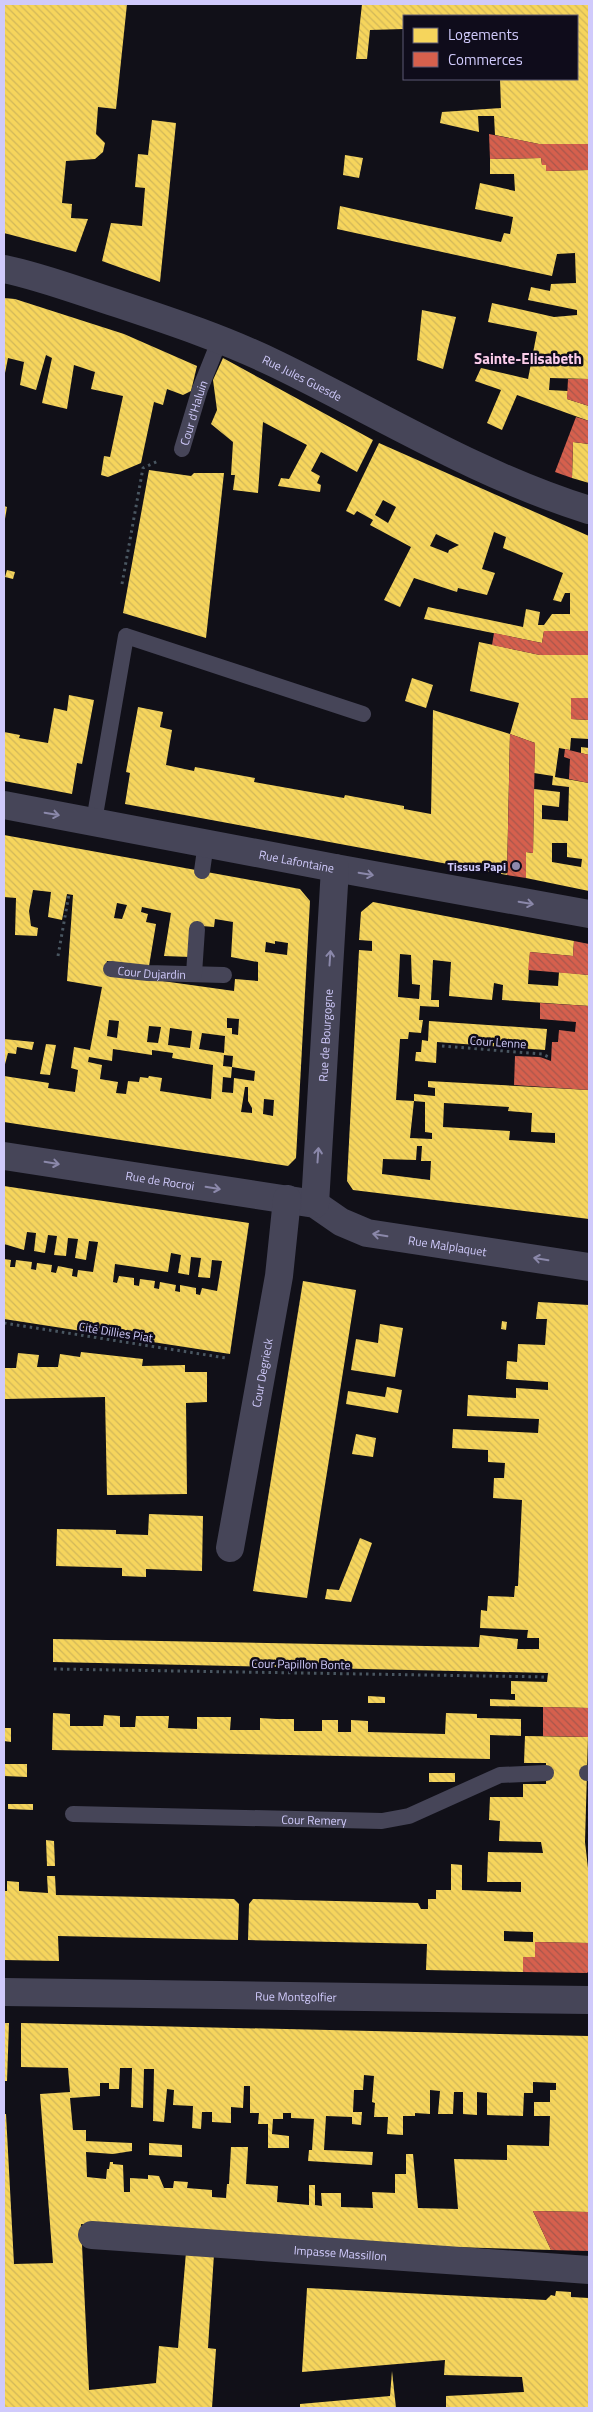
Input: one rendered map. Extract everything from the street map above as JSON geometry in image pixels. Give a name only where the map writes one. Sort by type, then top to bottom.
[{"type":"street","name":"Rue Jules Guesde","points":[[4,269],[46,280],[220,339],[286,368],[414,436],[523,486],[589,510]]},
{"type":"street","name":"Rue Lafontaine","points":[[4,805],[589,914]]},
{"type":"street","name":"Rue de Bourgogne","points":[[315,1204],[336,868]]},
{"type":"street","name":"Rue de Rocroi","points":[[4,1156],[315,1204]]},
{"type":"street","name":"Cour Degrieck","points":[[230,1548],[279,1276],[287,1199]]},
{"type":"street","name":"Rue Malplaquet","points":[[315,1204],[341,1222],[367,1233],[589,1266]]},
{"type":"street","name":"Rue Montgolfier","points":[[4,1992],[589,2000]]},
{"type":"street","name":"Impasse Massillon","points":[[92,2235],[589,2270]]},
{"type":"lane","name":"Cour d'Haluin","points":[[182,449],[200,389],[220,339]]},
{"type":"lane","points":[[94,821],[126,636],[363,714]]},
{"type":"lane","points":[[202,872],[206,843]]},
{"type":"lane","name":"Cour Dujardin","points":[[194,974],[197,929]]},
{"type":"lane","name":"Cour Dujardin","points":[[111,969],[148,973],[224,975]]},
{"type":"lane","name":"Cour Remery","points":[[73,1814],[382,1821],[409,1816],[500,1775],[546,1773]]},
{"type":"path","name":"Cour d'Haluin","points":[[122,584],[144,468],[182,449]]},
{"type":"path","points":[[58,956],[69,894]]},
{"type":"path","name":"Cour Lenne","points":[[442,1046],[542,1054],[551,1058]]},
{"type":"path","name":"Cité Dillies Piat","points":[[4,1323],[226,1358]]},
{"type":"path","name":"Cour Papillon Bonte","points":[[54,1669],[548,1677]]},
{"type":"building: Logements","points":[[4,4],[127,4],[116,109],[98,107],[96,134],[105,143],[103,152],[95,159],[66,161],[62,203],[72,204],[71,218],[88,219],[76,252],[4,233]]},
{"type":"building: Logements","points":[[362,4],[589,4],[589,144],[539,144],[495,135],[494,116],[478,116],[479,132],[440,123],[442,112],[501,108],[500,80],[578,80],[578,15],[403,15],[403,29],[370,30],[367,59],[356,59]]},
{"type":"building: Logements","points":[[152,120],[176,123],[160,282],[102,261],[111,223],[142,226],[145,188],[135,187],[138,154],[148,155]]},
{"type":"building: Logements","points":[[345,155],[363,158],[359,178],[343,175]]},
{"type":"building: Logements","points":[[541,158],[542,165],[546,165],[546,171],[589,170],[589,379],[550,378],[549,390],[568,391],[567,399],[589,406],[589,421],[517,395],[502,430],[487,423],[501,390],[475,381],[481,368],[528,379],[537,332],[488,322],[492,303],[554,317],[577,315],[577,310],[528,300],[531,287],[550,291],[551,284],[576,283],[575,253],[557,254],[552,276],[337,229],[340,206],[501,242],[504,233],[510,234],[513,217],[475,209],[480,183],[515,191],[514,174],[490,174],[490,159]]},
{"type":"building: Logements","points":[[4,298],[15,299],[124,334],[197,366],[191,391],[183,395],[167,389],[163,405],[154,402],[141,463],[108,477],[101,475],[104,456],[110,457],[123,396],[91,389],[95,372],[74,365],[67,409],[42,403],[52,358],[46,355],[36,390],[20,385],[24,362],[8,358],[4,378]]},
{"type":"building: Logements","points":[[422,310],[456,317],[443,369],[417,360]]},
{"type":"building: Logements","points":[[223,358],[373,440],[357,472],[321,452],[311,471],[320,476],[317,483],[321,485],[320,492],[278,486],[281,478],[289,479],[307,445],[263,422],[258,493],[233,490],[235,475],[231,475],[233,442],[211,424],[217,410],[213,380]]},
{"type":"building: Logements","points":[[573,442],[589,444],[589,483],[572,478]]},
{"type":"building: Logements","points":[[379,443],[589,536],[589,631],[544,631],[542,643],[424,619],[428,607],[523,627],[526,609],[540,612],[538,625],[544,625],[552,614],[570,614],[570,593],[565,593],[561,602],[553,600],[563,573],[503,548],[506,537],[494,532],[482,569],[495,573],[487,595],[458,588],[457,592],[414,578],[400,607],[384,600],[411,547],[370,525],[373,520],[357,511],[354,515],[346,511]],"holes":[[[383,500],[396,507],[388,523],[375,515]],[[436,534],[459,545],[449,550],[448,553],[430,546]]]},
{"type":"building: Logements","points":[[149,470],[191,476],[194,473],[224,473],[206,638],[123,613]]},
{"type":"building: Logements","points":[[4,506],[7,507],[5,519],[4,519]]},
{"type":"building: Logements","points":[[7,570],[15,572],[13,579],[5,577]]},
{"type":"building: Logements","points":[[479,642],[540,655],[589,655],[589,698],[571,698],[571,719],[589,720],[589,739],[571,738],[570,750],[559,748],[555,777],[589,783],[589,891],[526,878],[526,852],[533,853],[534,789],[560,792],[559,807],[542,805],[542,819],[568,821],[569,787],[552,785],[553,776],[534,773],[535,743],[510,734],[519,703],[470,691]],"holes":[[[552,843],[567,843],[567,857],[582,859],[581,867],[552,862]]]},
{"type":"building: Logements","points":[[412,678],[433,685],[426,708],[405,701]]},
{"type":"building: Logements","points":[[69,695],[94,700],[82,764],[77,763],[72,794],[4,781],[4,732],[20,735],[19,738],[48,743],[54,708],[67,711]]},
{"type":"building: Logements","points":[[138,707],[163,712],[160,727],[172,730],[166,765],[194,771],[195,767],[255,778],[254,782],[344,798],[345,795],[404,806],[404,809],[431,814],[433,710],[510,734],[507,875],[125,804],[130,773],[126,772]]},
{"type":"building: Logements","points":[[581,747],[589,748],[589,755],[581,753]]},
{"type":"building: Logements","points":[[4,835],[300,889],[310,901],[296,1158],[288,1166],[4,1122],[4,1076],[49,1083],[48,1088],[75,1092],[78,1070],[71,1068],[74,1047],[90,1050],[102,987],[67,981],[73,895],[67,894],[62,920],[48,917],[51,892],[33,890],[29,911],[31,926],[38,928],[37,936],[15,935],[16,898],[4,897]],"holes":[[[117,903],[127,905],[122,919],[114,918]],[[142,907],[171,913],[164,956],[190,957],[202,926],[214,927],[215,919],[233,922],[231,957],[258,962],[258,981],[235,979],[234,991],[105,973],[107,961],[149,966],[156,924],[146,922],[148,914],[141,912]],[[275,941],[288,943],[287,955],[265,952],[266,942],[275,944]],[[227,1018],[239,1019],[238,1035],[232,1034],[232,1028],[227,1028]],[[109,1020],[119,1021],[117,1038],[107,1036]],[[149,1026],[161,1027],[158,1043],[147,1042]],[[170,1028],[192,1031],[190,1048],[168,1045]],[[202,1033],[225,1036],[224,1053],[199,1049]],[[113,1049],[152,1055],[152,1050],[173,1053],[172,1058],[213,1065],[211,1099],[160,1091],[162,1078],[149,1076],[148,1078],[140,1077],[139,1082],[128,1081],[126,1094],[116,1093],[118,1082],[100,1079],[102,1065],[88,1062],[89,1057],[112,1061]],[[224,1055],[233,1056],[232,1067],[223,1066]],[[232,1067],[255,1071],[254,1081],[234,1078],[233,1093],[222,1092],[223,1077],[231,1078]],[[245,1087],[248,1087],[248,1101],[252,1108],[252,1113],[241,1112]],[[264,1099],[274,1100],[273,1116],[263,1114]]]},
{"type":"building: Logements","points":[[373,902],[574,941],[573,956],[530,952],[528,984],[558,986],[559,972],[589,975],[589,1006],[502,1000],[503,985],[494,983],[492,1000],[449,996],[451,962],[433,960],[431,1000],[439,1000],[439,1007],[420,1006],[419,1020],[423,1020],[421,1033],[409,1032],[408,1039],[400,1039],[396,1100],[414,1101],[414,1094],[435,1096],[435,1088],[428,1087],[428,1081],[589,1090],[589,1219],[353,1190],[347,1181],[359,950],[372,951],[372,941],[359,940],[361,912]],"holes":[[[400,954],[411,955],[412,984],[420,985],[419,999],[398,997]],[[414,1101],[425,1102],[425,1132],[432,1133],[432,1139],[410,1138]],[[444,1103],[509,1107],[508,1111],[532,1113],[531,1132],[555,1133],[555,1143],[509,1140],[510,1131],[443,1127]],[[417,1146],[422,1146],[421,1161],[431,1161],[430,1180],[382,1174],[383,1159],[416,1160]]]},
{"type":"building: Logements","points":[[429,1021],[547,1029],[545,1050],[437,1042],[436,1063],[415,1061],[416,1052],[421,1052],[422,1040],[428,1041]]},
{"type":"building: Logements","points":[[4,1039],[34,1042],[32,1050],[17,1047],[16,1054],[8,1053],[4,1068]]},
{"type":"building: Logements","points":[[46,1044],[56,1045],[50,1075],[40,1074]]},
{"type":"building: Logements","points":[[4,1186],[249,1223],[230,1354],[4,1319],[4,1259],[11,1260],[10,1267],[15,1267],[16,1260],[32,1262],[31,1269],[36,1270],[37,1263],[52,1265],[51,1272],[56,1273],[58,1266],[73,1269],[72,1276],[77,1277],[78,1270],[93,1272],[98,1242],[89,1241],[86,1260],[75,1258],[78,1239],[68,1238],[66,1256],[54,1255],[57,1236],[48,1235],[45,1253],[34,1251],[36,1233],[27,1232],[24,1250],[4,1244]],"holes":[[[171,1253],[181,1255],[178,1273],[189,1275],[191,1257],[201,1258],[198,1277],[210,1278],[212,1260],[222,1261],[217,1291],[202,1288],[200,1295],[196,1294],[196,1288],[180,1285],[180,1292],[175,1291],[176,1285],[160,1282],[159,1289],[154,1288],[155,1281],[140,1279],[139,1286],[134,1285],[134,1278],[119,1276],[117,1283],[113,1282],[115,1264],[168,1272]]]},
{"type":"building: Logements","points":[[303,1281],[356,1290],[307,1598],[253,1591]]},
{"type":"building: Logements","points":[[538,1302],[589,1305],[589,1708],[490,1706],[490,1699],[515,1700],[515,1694],[511,1694],[511,1681],[547,1682],[548,1673],[53,1662],[53,1639],[479,1647],[480,1635],[518,1639],[517,1649],[539,1649],[539,1638],[527,1638],[528,1630],[480,1628],[481,1610],[487,1611],[488,1596],[514,1597],[515,1586],[518,1586],[522,1500],[493,1498],[494,1478],[504,1478],[505,1463],[488,1462],[488,1450],[452,1448],[453,1429],[538,1433],[539,1419],[467,1416],[468,1395],[516,1398],[516,1388],[548,1390],[548,1382],[506,1379],[507,1361],[517,1362],[518,1344],[545,1345],[547,1319],[536,1319]]},
{"type":"building: Logements","points":[[502,1321],[507,1322],[506,1330],[501,1329]]},
{"type":"building: Logements","points":[[380,1324],[403,1328],[395,1377],[351,1370],[356,1339],[378,1343]]},
{"type":"building: Logements","points":[[81,1352],[143,1359],[142,1366],[185,1365],[185,1372],[207,1372],[207,1402],[186,1403],[187,1494],[107,1495],[105,1397],[5,1399],[4,1368],[16,1368],[18,1353],[39,1355],[37,1367],[58,1367],[60,1354],[80,1357]]},
{"type":"building: Logements","points":[[387,1387],[402,1390],[398,1413],[346,1404],[348,1391],[385,1397]]},
{"type":"building: Logements","points":[[356,1434],[376,1438],[373,1457],[352,1454]]},
{"type":"building: Logements","points":[[149,1514],[203,1516],[202,1571],[146,1569],[146,1577],[122,1576],[122,1568],[56,1566],[57,1529],[116,1530],[116,1534],[148,1535]]},
{"type":"building: Logements","points":[[360,1538],[372,1543],[351,1602],[325,1599],[327,1589],[339,1590]]},
{"type":"building: Logements","points":[[368,1696],[385,1697],[385,1703],[368,1703]]},
{"type":"building: Logements","points":[[53,1713],[70,1714],[70,1726],[103,1726],[104,1715],[120,1716],[120,1727],[135,1727],[136,1716],[169,1716],[168,1728],[197,1729],[197,1717],[231,1717],[230,1730],[260,1730],[260,1718],[294,1719],[294,1731],[322,1731],[322,1720],[338,1720],[338,1732],[351,1732],[351,1720],[368,1721],[368,1732],[445,1734],[446,1713],[477,1714],[477,1718],[521,1719],[521,1736],[490,1735],[490,1759],[52,1750]]},
{"type":"building: Logements","points":[[4,1728],[11,1728],[11,1742],[4,1741]]},
{"type":"building: Logements","points":[[525,1736],[588,1737],[585,1842],[589,1877],[589,1943],[535,1942],[535,1957],[523,1957],[523,1972],[426,1970],[427,1944],[248,1940],[249,1904],[253,1899],[418,1903],[421,1909],[428,1909],[428,1899],[436,1899],[436,1890],[451,1890],[451,1864],[462,1865],[462,1890],[521,1892],[521,1882],[487,1882],[488,1852],[543,1853],[541,1842],[499,1841],[500,1821],[489,1820],[490,1797],[523,1797],[523,1784],[546,1784],[546,1763],[524,1763]],"holes":[[[504,1931],[533,1932],[533,1942],[504,1941]]]},
{"type":"building: Logements","points":[[4,1764],[27,1764],[27,1777],[4,1776]]},
{"type":"building: Logements","points":[[429,1773],[455,1773],[455,1782],[429,1782]]},
{"type":"building: Logements","points":[[8,1804],[33,1804],[33,1810],[8,1809]]},
{"type":"building: Logements","points":[[46,1840],[54,1841],[55,1866],[47,1866]]},
{"type":"building: Logements","points":[[47,1876],[55,1876],[56,1895],[234,1899],[239,1904],[238,1940],[58,1936],[59,1961],[4,1960],[4,1891],[7,1891],[7,1881],[19,1882],[19,1891],[48,1893]]},
{"type":"building: Logements","points":[[4,2023],[9,2023],[7,2081],[4,2081]]},
{"type":"building: Logements","points":[[21,2023],[589,2036],[589,2212],[533,2211],[551,2250],[421,2246],[81,2224],[89,2390],[156,2383],[159,2346],[178,2348],[186,2252],[214,2254],[208,2348],[216,2349],[212,2408],[4,2408],[4,2114],[6,2114],[14,2264],[53,2263],[40,2094],[70,2092],[68,2068],[21,2067]],"holes":[[[120,2068],[132,2068],[131,2107],[143,2108],[144,2069],[154,2069],[153,2121],[164,2122],[167,2089],[174,2090],[173,2105],[193,2106],[192,2128],[201,2129],[202,2112],[212,2112],[212,2122],[231,2123],[231,2107],[243,2108],[244,2086],[250,2086],[250,2113],[259,2113],[258,2124],[268,2124],[268,2148],[289,2148],[289,2136],[272,2134],[273,2119],[283,2119],[283,2113],[291,2113],[291,2118],[314,2119],[312,2150],[309,2150],[308,2161],[372,2165],[373,2152],[324,2150],[326,2116],[352,2117],[352,2124],[361,2125],[362,2112],[353,2112],[354,2090],[363,2090],[364,2075],[374,2076],[372,2102],[375,2103],[374,2117],[388,2117],[387,2134],[403,2135],[403,2116],[415,2116],[415,2113],[430,2114],[430,2090],[440,2091],[438,2114],[453,2114],[454,2092],[463,2092],[463,2114],[477,2115],[477,2092],[487,2093],[487,2115],[523,2116],[524,2093],[533,2093],[533,2082],[556,2083],[556,2090],[550,2090],[550,2102],[534,2102],[534,2116],[550,2116],[549,2146],[507,2145],[507,2160],[454,2159],[458,2209],[418,2208],[413,2154],[406,2154],[406,2174],[395,2174],[395,2193],[372,2192],[373,2208],[341,2207],[341,2193],[321,2193],[322,2206],[315,2205],[315,2185],[309,2185],[309,2205],[277,2202],[278,2186],[246,2184],[248,2147],[231,2147],[229,2184],[227,2184],[226,2198],[212,2197],[212,2190],[187,2188],[188,2182],[174,2181],[173,2188],[164,2188],[159,2176],[148,2175],[148,2179],[130,2178],[130,2192],[124,2192],[123,2165],[113,2164],[113,2162],[110,2162],[109,2169],[107,2169],[106,2179],[87,2177],[86,2152],[113,2154],[132,2151],[132,2143],[86,2141],[86,2130],[73,2130],[70,2098],[100,2096],[100,2083],[109,2083],[109,2089],[119,2089]]]},
{"type":"building: Logements","points":[[149,2143],[182,2145],[182,2157],[149,2155]]},
{"type":"building: Logements","points":[[307,2288],[546,2300],[551,2295],[555,2296],[556,2291],[571,2292],[571,2297],[589,2298],[589,2408],[446,2408],[446,2396],[524,2392],[522,2377],[444,2375],[445,2360],[302,2372]]},
{"type":"building: Logements","points":[[392,2371],[396,2408],[300,2408],[300,2404],[390,2396]]},
{"type":"building: Commerces","points":[[489,134],[539,144],[589,144],[589,170],[546,171],[546,165],[542,165],[541,158],[490,159]]},
{"type":"building: Commerces","points":[[568,379],[589,379],[589,406],[567,399]]},
{"type":"building: Commerces","points":[[576,417],[589,421],[589,444],[573,442],[572,478],[555,472]]},
{"type":"building: Commerces","points":[[544,631],[589,631],[589,655],[540,655],[492,645],[494,633],[542,643]]},
{"type":"building: Commerces","points":[[571,698],[589,698],[589,720],[571,719]]},
{"type":"building: Commerces","points":[[510,734],[535,743],[533,853],[526,852],[526,878],[507,875]]},
{"type":"building: Commerces","points":[[565,749],[589,755],[589,783],[569,779],[570,759],[564,757]]},
{"type":"building: Commerces","points":[[574,941],[589,944],[589,975],[528,970],[530,952],[573,956]]},
{"type":"building: Commerces","points":[[540,1003],[589,1006],[589,1090],[514,1085],[515,1056],[540,1057],[551,1061],[552,1042],[558,1042],[559,1030],[575,1032],[576,1022],[540,1019]]},
{"type":"building: Commerces","points":[[543,1707],[589,1708],[588,1737],[543,1736]]},
{"type":"building: Commerces","points":[[535,1942],[589,1943],[589,1971],[587,1973],[523,1972],[523,1957],[535,1957]]},
{"type":"building: Commerces","points":[[533,2211],[589,2212],[589,2251],[551,2250]]},
{"type":"place","name":"Tissus Papi","points":[[516,866]]},
{"type":"district","name":"Sainte-Elisabeth","points":[[528,358]]}]
